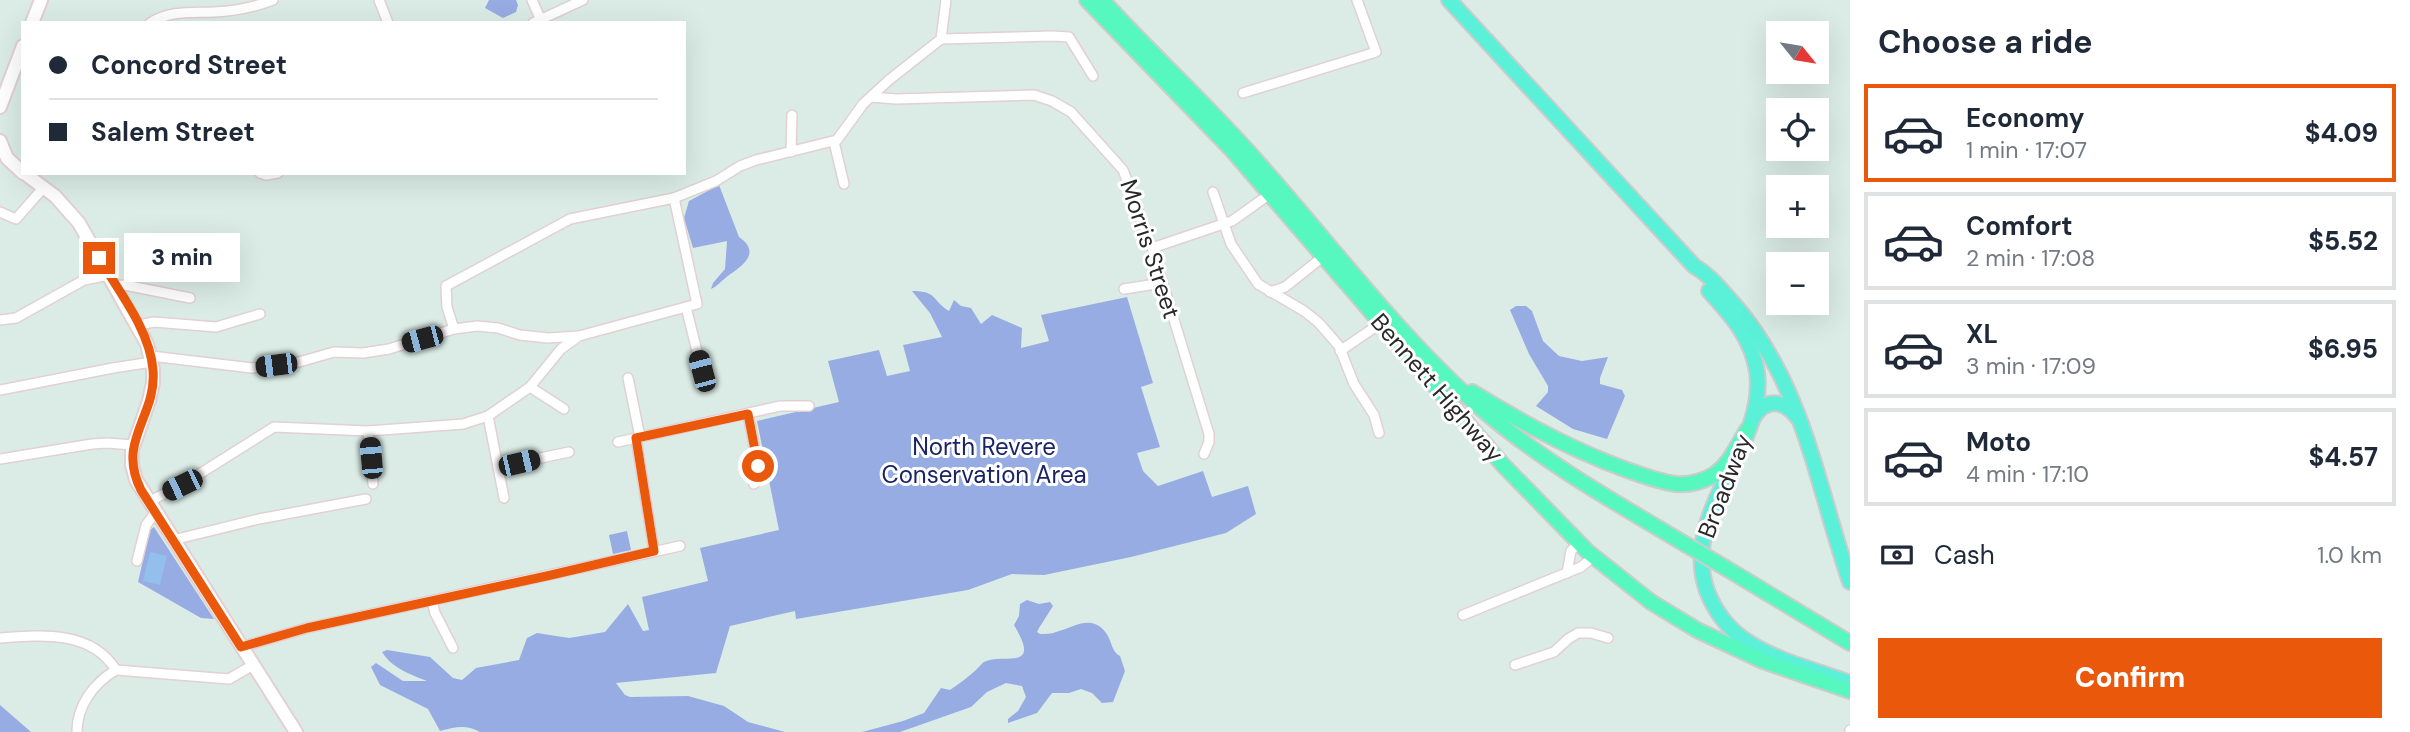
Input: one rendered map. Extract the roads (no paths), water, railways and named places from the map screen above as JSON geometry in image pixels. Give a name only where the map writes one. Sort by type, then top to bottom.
[{"type":"highway","name":"Bennett Highway","points":[[1087,0],[1212,129],[1510,472],[1577,543],[1651,603],[1697,630],[1763,661],[1850,691]]},
{"type":"highway","name":"Bennett Highway","points":[[1102,0],[1241,143],[1444,374],[1490,416],[1537,452],[1593,489],[1850,643]]},
{"type":"highway","points":[[1444,374],[1527,425],[1577,450],[1625,469],[1675,484],[1695,482],[1716,473],[1728,462],[1747,430]]},
{"type":"main road","points":[[33,21],[41,0]]},
{"type":"main road","name":"Broadway","points":[[1449,0],[1693,266],[1706,273],[1756,333],[1786,381],[1802,424],[1850,582]]},
{"type":"main road","points":[[0,107],[21,58]]},
{"type":"main road","points":[[0,141],[7,158],[21,171]]},
{"type":"main road","points":[[26,175],[61,201],[75,218],[138,325],[152,359],[153,383],[133,445],[134,475],[152,508],[296,732]]},
{"type":"main road","name":"Broadway","points":[[1693,266],[1699,280],[1741,328],[1752,352],[1757,387],[1755,405],[1747,430],[1703,536],[1702,566],[1710,599],[1726,623],[1751,644],[1850,683]]},
{"type":"main road","points":[[1747,430],[1759,409],[1773,402],[1787,406],[1802,424]]},
{"type":"street","points":[[154,21],[180,12],[225,11],[273,0]]},
{"type":"street","points":[[379,0],[387,21]]},
{"type":"street","points":[[532,0],[539,21]]},
{"type":"street","points":[[541,21],[583,0]]},
{"type":"street","points":[[941,39],[946,0]]},
{"type":"street","points":[[1243,93],[1376,52],[1357,0]]},
{"type":"street","points":[[454,329],[447,307],[446,286],[570,219],[674,198],[716,181],[740,166],[756,160],[834,142],[871,97],[941,39],[1069,37],[1093,76]]},
{"type":"street","name":"Morris Street","points":[[871,97],[895,99],[1029,95],[1052,101],[1074,115],[1122,168],[1152,248],[1209,434],[1204,454]]},
{"type":"street","points":[[792,115],[792,152]]},
{"type":"street","points":[[834,142],[844,184]]},
{"type":"street","points":[[0,212],[16,219],[44,187]]},
{"type":"street","points":[[1213,192],[1234,251],[1258,284],[1304,311],[1318,322],[1339,346],[1354,384],[1377,413],[1379,433]]},
{"type":"street","points":[[1152,248],[1224,225],[1270,194]]},
{"type":"street","points":[[0,390],[152,359],[252,368],[299,362],[334,352],[363,353],[389,349],[454,329],[477,326],[548,338],[579,335],[697,304],[674,198]]},
{"type":"street","points":[[1270,292],[1285,287],[1324,256]]},
{"type":"street","points":[[0,320],[16,318],[84,280],[112,280],[190,298]]},
{"type":"street","points":[[1124,289],[1162,283]]},
{"type":"street","points":[[686,307],[702,371]]},
{"type":"street","points":[[138,325],[154,322],[216,327],[260,314]]},
{"type":"street","points":[[1340,351],[1381,323]]},
{"type":"street","points":[[137,561],[152,508],[182,485],[274,428],[369,431],[463,424],[488,416],[530,387],[561,349],[579,335]]},
{"type":"street","points":[[628,378],[654,551]]},
{"type":"street","points":[[530,387],[564,409]]},
{"type":"street","points":[[618,442],[780,406],[809,406]]},
{"type":"street","points":[[748,414],[758,466],[754,484]]},
{"type":"street","points":[[488,416],[504,498]]},
{"type":"street","points":[[369,431],[373,484]]},
{"type":"street","points":[[0,459],[92,444],[133,445]]},
{"type":"street","points":[[498,467],[569,452]]},
{"type":"street","points":[[173,540],[259,519],[366,499]]},
{"type":"street","points":[[1567,573],[1572,551],[1577,543]]},
{"type":"street","points":[[241,647],[307,628],[680,546]]},
{"type":"street","points":[[1463,615],[1567,573],[1593,557]]},
{"type":"street","points":[[432,601],[435,613],[453,648]]},
{"type":"street","points":[[1515,665],[1554,652],[1578,633],[1591,633],[1608,638]]},
{"type":"street","points":[[0,638],[40,634],[90,645],[102,653],[116,670]]},
{"type":"street","points":[[77,732],[86,696],[116,670],[229,679],[253,665]]},
{"type":"park label","name":"North Revere Conservation Area","points":[[984,461]]}]
